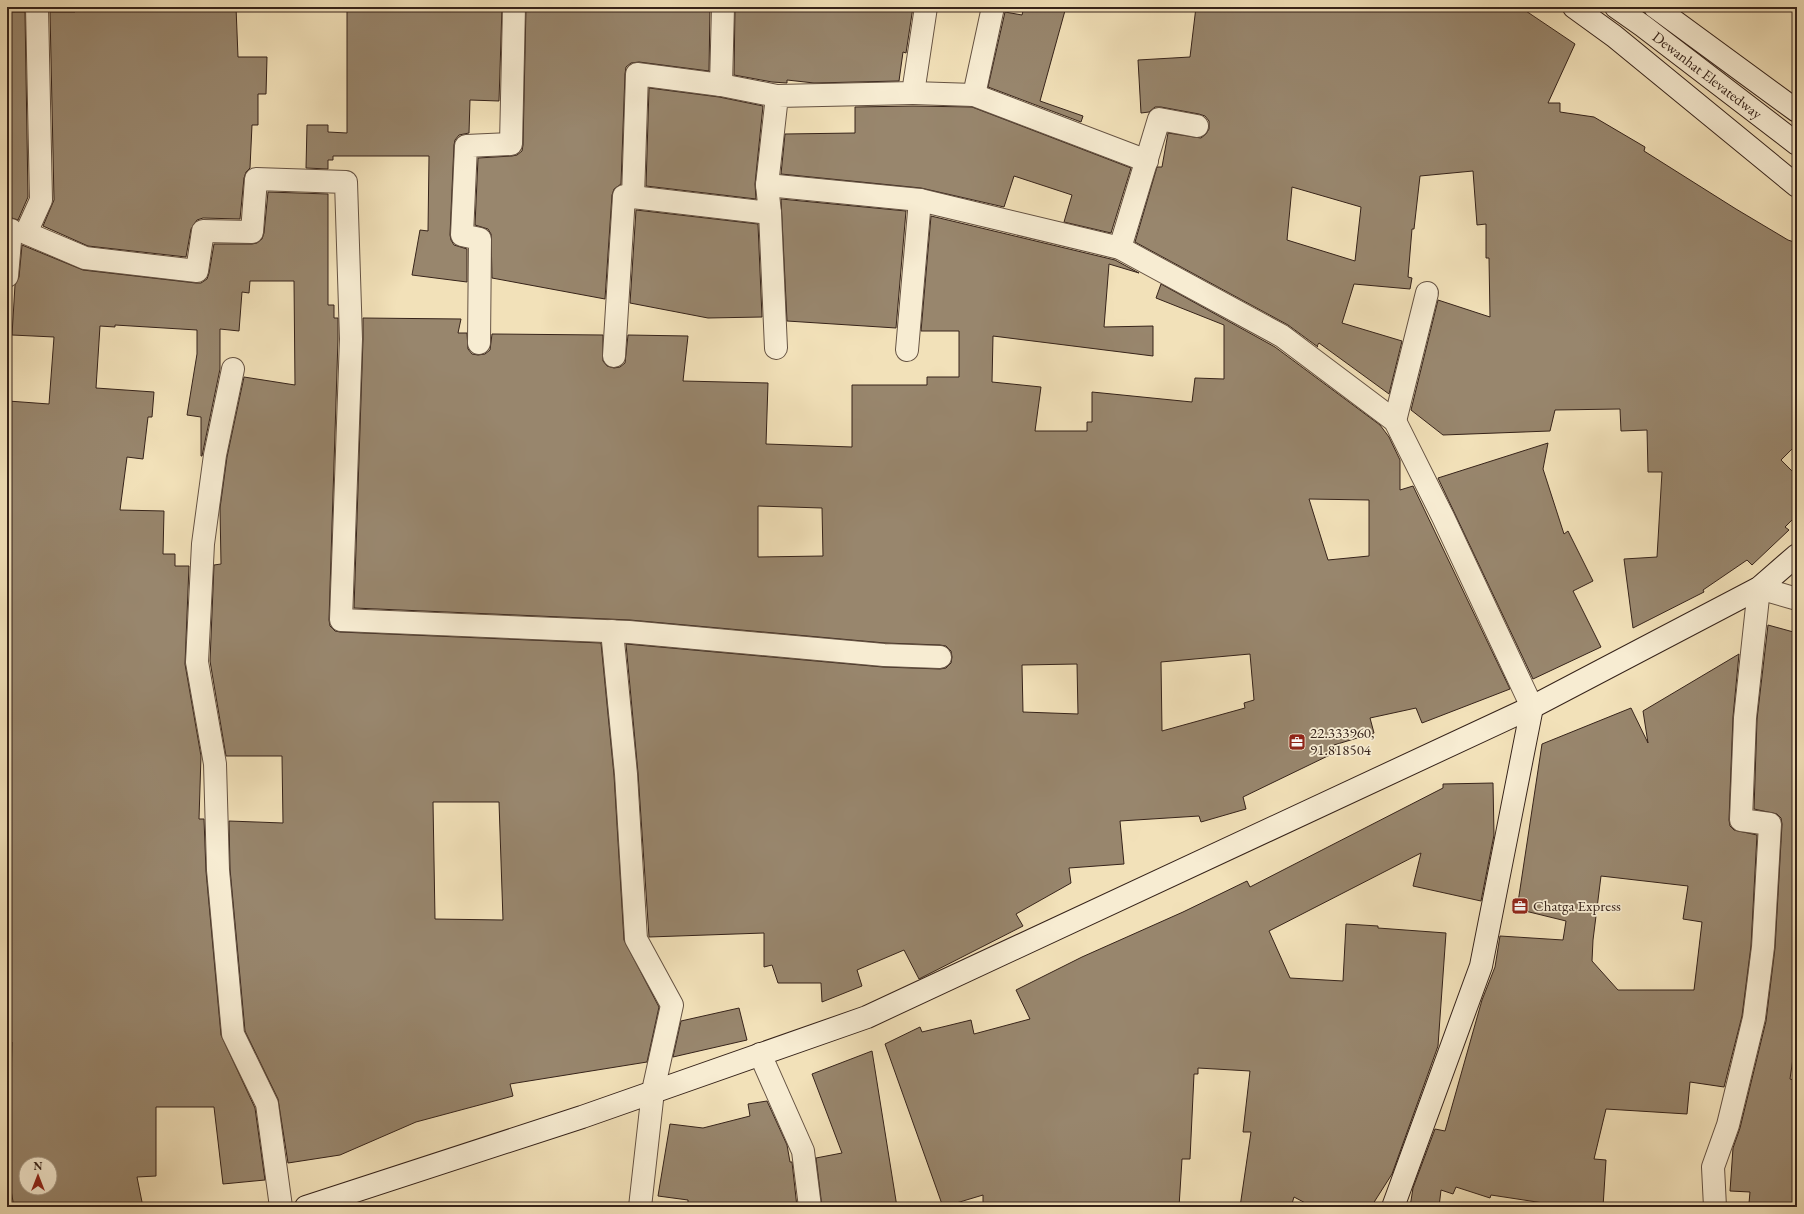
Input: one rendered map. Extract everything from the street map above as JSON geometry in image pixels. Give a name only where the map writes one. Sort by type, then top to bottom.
[{"type":"street","points":[[7,276],[15,231],[41,200],[37,7]]},
{"type":"street","points":[[479,343],[480,239],[462,235],[466,146],[511,144],[514,7]]},
{"type":"street","points":[[721,85],[723,7]]},
{"type":"street","points":[[913,93],[926,7]]},
{"type":"street","points":[[974,95],[993,7]]},
{"type":"street","points":[[1574,7],[1614,36],[1797,186]]},
{"type":"street","name":"Dewanhat Elevatedway","points":[[1616,7],[1797,144]]},
{"type":"street","points":[[1655,7],[1797,111]]},
{"type":"street","points":[[634,197],[637,74],[721,85],[777,96],[913,93],[974,95],[1147,161]]},
{"type":"street","points":[[776,348],[770,213],[766,185],[777,96]]},
{"type":"street","points":[[1120,248],[1159,119],[1197,126]]},
{"type":"street","points":[[15,231],[85,258],[197,271],[203,231],[252,232],[256,179],[346,182],[351,338],[341,620],[612,631],[884,655],[940,657]]},
{"type":"street","points":[[766,185],[920,200],[1120,248],[1282,336],[1395,421],[1443,517],[1532,707],[1481,966],[1394,1207]]},
{"type":"street","points":[[614,356],[624,196],[770,213]]},
{"type":"street","points":[[907,350],[920,200]]},
{"type":"street","points":[[1395,421],[1427,293]]},
{"type":"street","points":[[233,369],[215,455],[203,544],[197,662],[215,764],[218,870],[233,1034],[267,1104],[281,1207]]},
{"type":"street","points":[[306,1207],[582,1117],[867,1017],[1532,707],[1759,588],[1797,555]]},
{"type":"street","points":[[1759,588],[1797,600]]},
{"type":"street","points":[[1715,1207],[1713,1167],[1728,1125],[1754,1018],[1763,947],[1770,824],[1741,820],[1745,718],[1759,588]]},
{"type":"street","points":[[612,631],[626,774],[636,939],[672,1005],[653,1091],[640,1207]]},
{"type":"street","points":[[760,1054],[803,1151],[810,1207]]},
{"type":"building","points":[[75,7],[236,7],[238,57],[267,57],[266,94],[258,94],[258,125],[252,125],[250,168],[246,172],[244,178],[240,219],[203,218],[197,220],[191,229],[186,257],[88,246],[43,226],[54,200],[50,12],[75,12]]},
{"type":"building","points":[[347,7],[502,7],[499,101],[470,100],[469,133],[459,135],[455,140],[454,145],[450,235],[454,245],[467,249],[467,282],[412,275],[420,230],[428,231],[429,156],[333,156],[333,160],[328,160],[328,169],[306,168],[307,125],[328,125],[328,132],[347,133]]},
{"type":"building","points":[[526,7],[710,7],[709,71],[639,62],[631,63],[626,67],[621,184],[614,189],[612,195],[605,299],[492,278],[491,234],[488,229],[475,225],[478,158],[512,156],[517,155],[522,151]]},
{"type":"building","points":[[735,7],[913,7],[906,53],[903,52],[899,81],[814,83],[787,80],[787,83],[772,82],[734,75]]},
{"type":"building","points":[[1024,7],[1066,7],[1040,101],[1083,116],[1081,122],[988,87],[1005,12],[1022,15]]},
{"type":"building","points":[[1196,7],[1303,7],[1328,10],[1329,7],[1520,7],[1575,44],[1548,103],[1560,103],[1560,112],[1594,117],[1645,147],[1644,151],[1736,209],[1788,240],[1797,243],[1797,444],[1781,460],[1797,476],[1797,515],[1785,527],[1789,530],[1752,565],[1747,560],[1703,590],[1704,592],[1633,628],[1624,559],[1657,557],[1662,472],[1648,472],[1647,430],[1621,431],[1620,409],[1555,410],[1550,431],[1443,435],[1411,410],[1438,300],[1490,317],[1489,258],[1486,258],[1486,224],[1477,225],[1473,171],[1420,176],[1414,229],[1412,229],[1408,277],[1412,278],[1410,289],[1354,284],[1342,323],[1402,341],[1389,394],[1319,343],[1317,346],[1318,347],[1288,325],[1135,242],[1157,167],[1162,167],[1168,133],[1201,138],[1209,129],[1209,121],[1205,116],[1199,114],[1161,107],[1155,107],[1149,112],[1141,113],[1138,60],[1190,57]],"holes":[[[1292,187],[1361,207],[1355,261],[1287,240]]]},
{"type":"building","points":[[7,12],[25,12],[28,197],[18,220],[7,218]]},
{"type":"building","points":[[649,88],[719,97],[763,106],[755,184],[756,199],[646,186]]},
{"type":"building","points":[[855,107],[972,107],[1131,168],[1111,233],[1064,222],[1072,195],[1014,176],[1004,207],[921,188],[781,174],[785,134],[855,133]]},
{"type":"building","points":[[268,192],[328,194],[328,305],[334,305],[334,318],[338,318],[330,626],[335,631],[340,632],[601,643],[614,775],[624,940],[659,1007],[647,1062],[510,1084],[513,1096],[416,1122],[340,1155],[288,1163],[278,1099],[245,1031],[230,869],[229,821],[283,823],[282,756],[226,756],[210,661],[214,565],[221,564],[220,508],[227,457],[244,377],[295,385],[294,281],[250,281],[249,293],[242,292],[239,331],[220,329],[220,369],[202,456],[201,417],[187,415],[197,354],[197,330],[115,325],[115,327],[100,326],[96,388],[154,392],[152,417],[148,417],[143,459],[127,457],[120,510],[164,511],[163,554],[175,554],[175,566],[189,566],[185,664],[201,756],[199,819],[204,819],[206,871],[221,1035],[255,1108],[265,1180],[223,1184],[214,1107],[156,1107],[156,1176],[137,1177],[143,1207],[14,1207],[7,1168],[7,1165],[9,1165],[12,1042],[7,1042],[7,419],[8,401],[49,404],[54,337],[12,335],[15,285],[19,277],[22,245],[83,270],[201,283],[207,279],[209,273],[214,244],[252,244],[257,243],[262,239],[264,233]],"holes":[[[433,802],[499,802],[503,920],[435,919]]]},
{"type":"building","points":[[781,199],[906,211],[896,328],[787,321]]},
{"type":"building","points":[[636,210],[758,224],[762,317],[708,318],[630,303]]},
{"type":"building","points":[[931,216],[1115,260],[1139,273],[1109,264],[1104,327],[1153,326],[1153,356],[993,336],[992,382],[1041,387],[1035,431],[1087,431],[1087,422],[1092,422],[1092,392],[1192,402],[1195,378],[1224,379],[1224,325],[1156,298],[1161,284],[1275,347],[1380,425],[1389,437],[1400,460],[1400,490],[1413,486],[1510,689],[1422,723],[1416,708],[1370,718],[1374,733],[1334,745],[1336,752],[1243,797],[1246,809],[1201,822],[1199,816],[1120,821],[1124,864],[1069,868],[1071,883],[1016,914],[1023,926],[919,979],[904,950],[857,970],[862,986],[822,1002],[821,983],[778,983],[772,965],[764,967],[764,933],[649,937],[638,773],[626,644],[883,667],[940,669],[946,668],[951,663],[951,651],[946,646],[940,645],[885,643],[630,620],[354,608],[363,318],[461,319],[458,333],[467,333],[468,349],[472,354],[478,355],[485,354],[490,350],[492,334],[603,335],[603,361],[607,366],[614,368],[620,367],[625,363],[628,335],[688,336],[683,381],[768,383],[766,444],[852,447],[852,385],[927,385],[927,377],[959,377],[959,331],[921,331]],"holes":[[[1309,499],[1369,500],[1369,556],[1328,560]],[[758,506],[822,508],[823,556],[758,557]],[[1250,654],[1254,700],[1244,703],[1245,708],[1162,731],[1161,662]],[[1077,664],[1078,714],[1023,712],[1022,665]]]},
{"type":"building","points":[[1548,443],[1543,469],[1564,534],[1568,531],[1593,581],[1573,591],[1601,647],[1533,679],[1438,478]]},
{"type":"building","points":[[1768,625],[1797,633],[1797,1030],[1790,1079],[1797,1081],[1797,1206],[1749,1203],[1750,1192],[1730,1191],[1733,1148],[1740,1128],[1766,1021],[1775,948],[1782,824],[1781,818],[1777,814],[1754,809],[1757,719]]},
{"type":"building","points":[[1739,654],[1733,717],[1729,820],[1730,826],[1734,830],[1757,835],[1751,946],[1742,1016],[1724,1087],[1690,1082],[1687,1114],[1606,1109],[1594,1159],[1606,1160],[1603,1207],[1550,1207],[1550,1204],[1491,1195],[1490,1198],[1456,1187],[1453,1194],[1441,1190],[1439,1207],[1410,1207],[1413,1188],[1435,1129],[1445,1131],[1482,1000],[1495,967],[1500,936],[1563,940],[1566,921],[1517,909],[1542,744],[1631,708],[1648,743],[1643,711]],"holes":[[[1601,876],[1688,886],[1683,919],[1702,922],[1694,990],[1618,990],[1592,961],[1593,940]]]},
{"type":"building","points":[[1493,783],[1494,835],[1481,901],[1413,886],[1421,853],[1269,931],[1290,978],[1343,981],[1346,924],[1446,933],[1438,1046],[1392,1174],[1371,1207],[1313,1207],[1294,1197],[1291,1207],[1240,1207],[1251,1132],[1243,1132],[1250,1071],[1198,1068],[1198,1074],[1194,1074],[1190,1159],[1182,1159],[1179,1207],[983,1207],[983,1195],[943,1207],[885,1044],[920,1027],[922,1032],[971,1020],[974,1034],[1030,1019],[1016,990],[1082,957],[1183,912],[1247,881],[1250,887],[1443,788],[1443,784]]},
{"type":"building","points":[[739,1008],[747,1040],[673,1057],[681,1021]]},
{"type":"building","points":[[872,1051],[897,1207],[822,1207],[816,1158],[842,1153],[812,1074]]},
{"type":"building","points":[[767,1101],[787,1145],[790,1162],[792,1162],[797,1207],[688,1207],[688,1200],[658,1196],[670,1124],[703,1128],[750,1116],[748,1104]]},
{"type":"place","name":"22.333960, 91.818504","points":[[1297,742]]},
{"type":"place","name":"Chatga Express","points":[[1520,906]]}]
